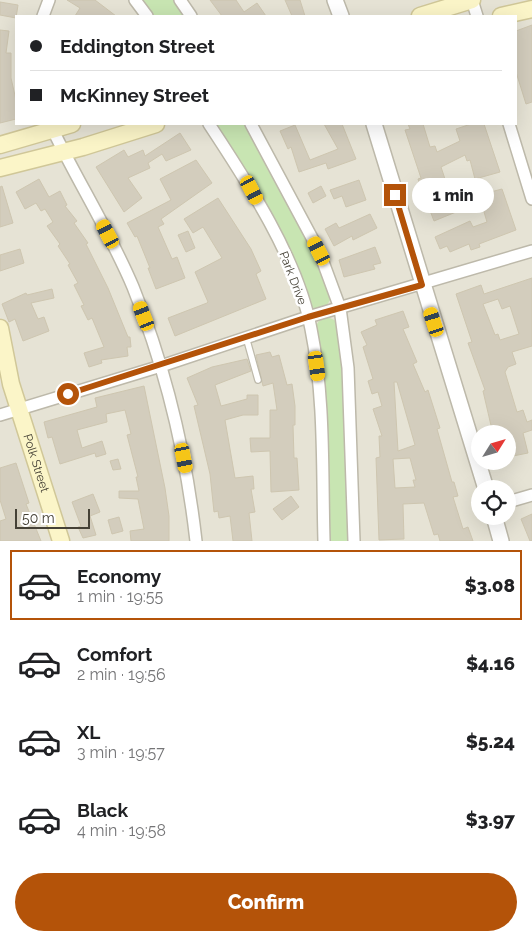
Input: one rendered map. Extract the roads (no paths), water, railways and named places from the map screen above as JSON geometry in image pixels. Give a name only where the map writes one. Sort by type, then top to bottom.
[{"type":"main road","points":[[423,15],[472,0]]},
{"type":"main road","points":[[505,15],[532,9]]},
{"type":"main road","points":[[0,145],[51,127],[65,125]]},
{"type":"main road","points":[[0,168],[64,150],[83,147],[153,125]]},
{"type":"main road","name":"Polk Street","points":[[0,328],[18,409],[61,541]]},
{"type":"main road","name":"Polk Street","points":[[0,364],[11,384]]},
{"type":"street","points":[[43,15],[49,0]]},
{"type":"street","points":[[135,0],[146,15]]},
{"type":"street","points":[[180,0],[190,15]]},
{"type":"street","points":[[336,0],[340,15]]},
{"type":"street","points":[[472,0],[477,15]]},
{"type":"street","name":"Park Drive","points":[[210,125],[252,190],[269,222],[294,277],[308,317],[318,379],[324,541]]},
{"type":"street","points":[[252,125],[319,251],[340,308],[347,360],[354,541]]},
{"type":"street","points":[[374,125],[483,480]]},
{"type":"street","points":[[509,125],[532,200]]},
{"type":"street","points":[[51,127],[128,277],[162,366],[178,428],[196,541]]},
{"type":"street","points":[[0,415],[162,366],[308,317],[422,285],[532,251]]},
{"type":"street","points":[[516,500],[532,495]]},
{"type":"street","points":[[497,525],[501,541]]},
{"type":"lane","points":[[246,337],[258,380]]}]
